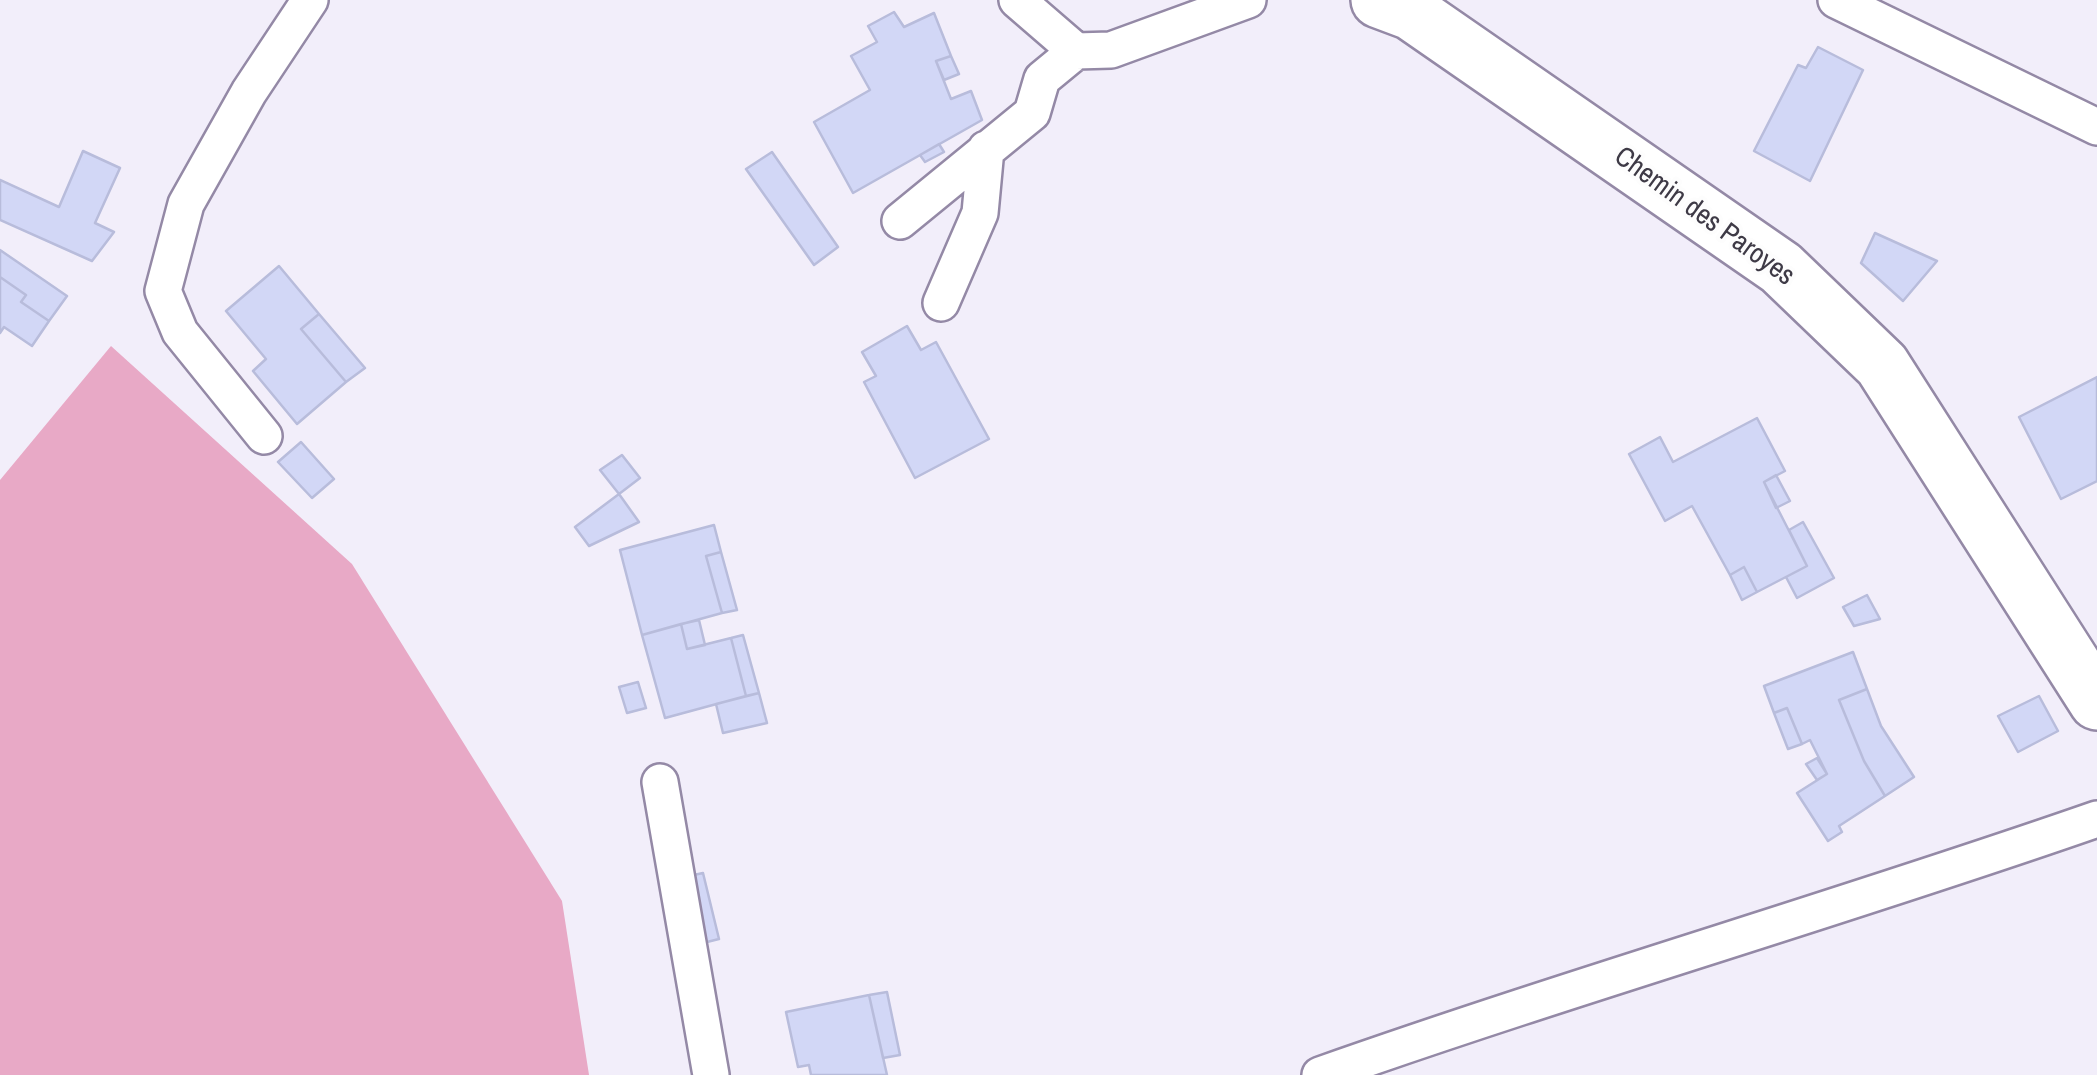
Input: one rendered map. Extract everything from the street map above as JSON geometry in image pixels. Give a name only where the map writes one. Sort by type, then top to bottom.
[{"type":"street","name":"Chemin des Paroyes","points":[[1379,0],[1411,12],[1781,268],[1882,365],[2097,702]]},
{"type":"lane","points":[[264,436],[180,332],[163,291],[186,204],[250,92],[310,0]]},
{"type":"lane","points":[[1017,0],[1076,51]]},
{"type":"lane","points":[[900,221],[1032,113],[1042,79],[1076,51],[1111,50],[1248,0]]},
{"type":"lane","points":[[1836,0],[2097,128]]},
{"type":"lane","points":[[941,303],[980,213],[986,149]]},
{"type":"lane","points":[[660,782],[711,1075]]},
{"type":"lane","points":[[1320,1075],[1530,1001],[1872,898],[2097,818]]},
{"type":"shaded area","points":[[111,346],[352,564],[562,901],[589,1075],[0,1075],[0,480]]},
{"type":"building","points":[[894,12],[904,27],[934,13],[951,56],[936,61],[951,99],[971,91],[982,120],[853,193],[814,122],[870,90],[851,56],[877,42],[868,26]]},
{"type":"building","points":[[1818,47],[1863,70],[1810,181],[1754,151],[1798,65],[1806,68]]},
{"type":"building","points":[[951,56],[959,74],[944,80],[936,61]]},
{"type":"building","points":[[939,144],[944,152],[925,162],[920,155]]},
{"type":"building","points":[[83,151],[120,168],[95,223],[114,232],[92,261],[0,220],[0,180],[59,207]]},
{"type":"building","points":[[772,152],[838,247],[814,265],[746,169]]},
{"type":"building","points":[[1875,233],[1937,261],[1903,301],[1861,263]]},
{"type":"building","points":[[0,250],[67,296],[49,321],[21,302],[26,295],[0,277]]},
{"type":"building","points":[[279,266],[319,314],[301,329],[346,382],[297,424],[253,371],[266,359],[226,311]]},
{"type":"building","points":[[0,277],[26,295],[21,302],[49,321],[32,346],[4,327],[0,333]]},
{"type":"building","points":[[319,314],[365,368],[346,382],[301,329]]},
{"type":"building","points":[[907,326],[921,350],[936,342],[989,439],[915,478],[864,382],[876,376],[862,352]]},
{"type":"building","points":[[2097,377],[2097,481],[2061,499],[2019,417]]},
{"type":"building","points":[[1757,418],[1785,471],[1764,482],[1807,566],[1757,592],[1744,567],[1730,575],[1692,506],[1665,521],[1629,454],[1660,437],[1673,462]]},
{"type":"building","points":[[301,442],[334,479],[312,498],[278,462]]},
{"type":"building","points":[[622,455],[640,478],[619,494],[600,470]]},
{"type":"building","points":[[1776,475],[1790,501],[1776,508],[1764,482]]},
{"type":"building","points":[[619,494],[639,522],[589,546],[575,527]]},
{"type":"building","points":[[1803,522],[1834,578],[1797,598],[1786,577],[1807,566],[1789,530]]},
{"type":"building","points":[[714,525],[721,552],[706,556],[722,613],[642,635],[620,550]]},
{"type":"building","points":[[721,552],[737,610],[722,613],[706,556]]},
{"type":"building","points":[[1744,567],[1757,592],[1742,600],[1730,575]]},
{"type":"building","points":[[1867,595],[1880,619],[1854,626],[1843,607]]},
{"type":"building","points":[[699,620],[705,645],[687,649],[681,624]]},
{"type":"building","points":[[681,624],[687,649],[731,638],[746,696],[665,718],[642,635]]},
{"type":"building","points":[[743,635],[759,693],[746,696],[731,638]]},
{"type":"building","points":[[1853,652],[1867,689],[1839,700],[1864,761],[1885,796],[1839,826],[1842,832],[1828,841],[1797,793],[1827,774],[1810,740],[1802,744],[1787,708],[1774,713],[1764,686]]},
{"type":"building","points":[[638,682],[646,708],[627,713],[619,687]]},
{"type":"building","points":[[1867,689],[1881,726],[1914,777],[1885,796],[1864,761],[1839,700]]},
{"type":"building","points":[[759,693],[767,723],[723,733],[716,704]]},
{"type":"building","points":[[2039,696],[2058,731],[2018,752],[1998,716]]},
{"type":"building","points":[[1787,708],[1802,744],[1788,749],[1774,713]]},
{"type":"building","points":[[1817,758],[1827,774],[1817,780],[1806,764]]},
{"type":"building","points":[[703,873],[719,939],[703,943],[689,876]]},
{"type":"building","points":[[887,992],[900,1055],[883,1058],[869,995]]},
{"type":"building","points":[[869,995],[887,1075],[811,1075],[809,1065],[798,1067],[786,1012]]}]
